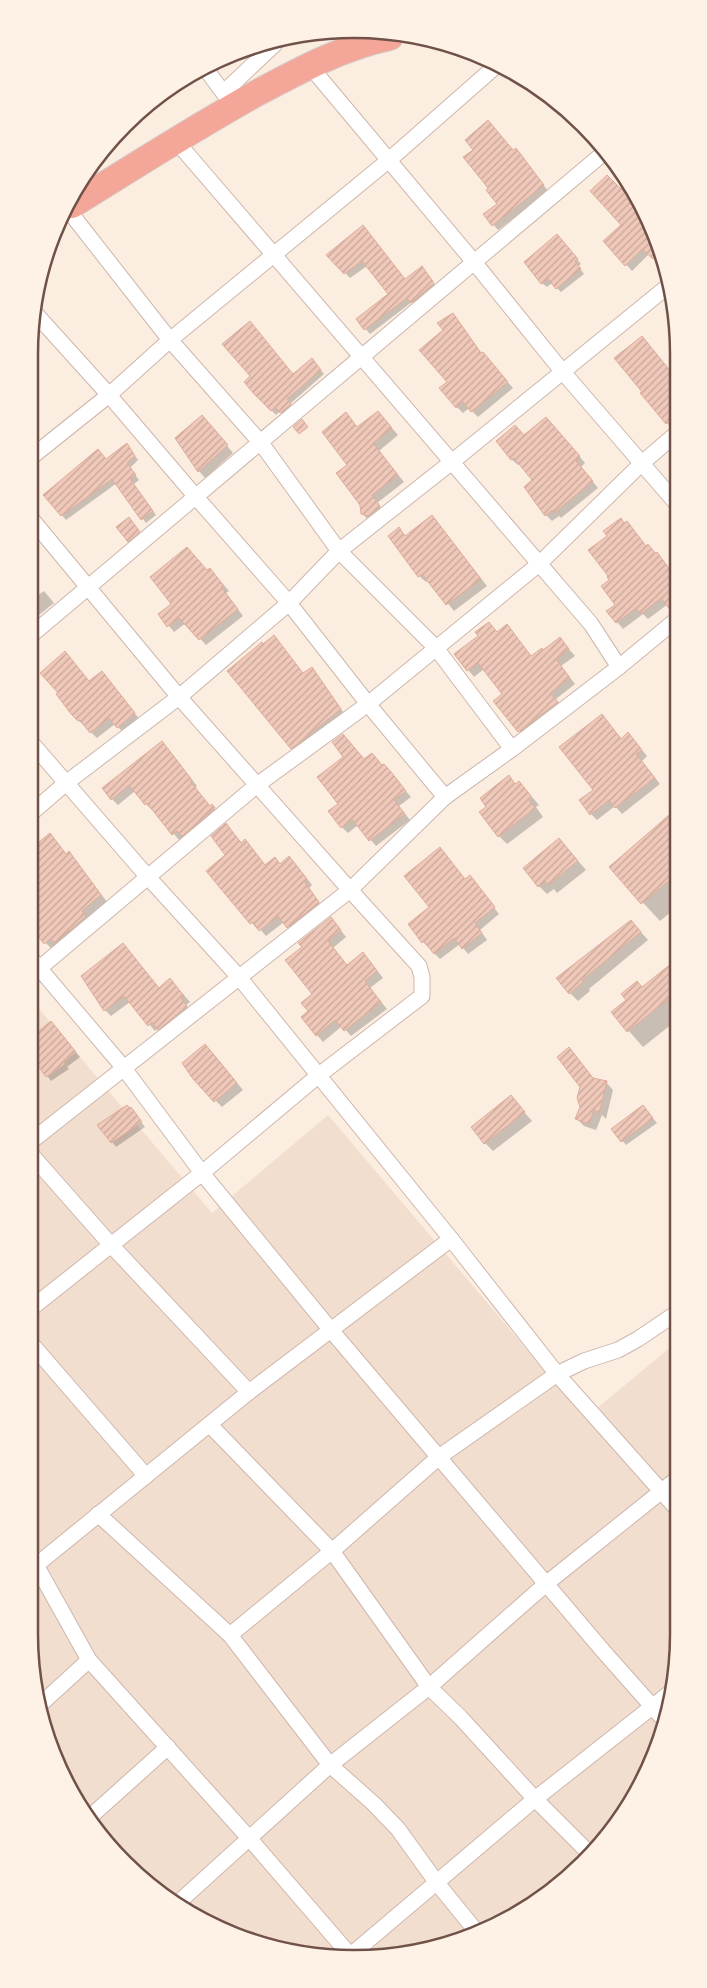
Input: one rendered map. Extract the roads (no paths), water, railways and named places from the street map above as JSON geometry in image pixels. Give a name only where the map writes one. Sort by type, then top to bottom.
[{"type":"highway","points":[[76,203],[176,141],[229,99],[309,65],[368,42],[382,39]]},
{"type":"street","points":[[209,73],[229,99],[272,48]]},
{"type":"street","points":[[309,65],[474,262],[562,371],[670,496]]},
{"type":"street","points":[[38,452],[109,395],[170,340],[389,160],[492,70]]},
{"type":"street","points":[[176,141],[453,461],[591,624],[619,667]]},
{"type":"street","points":[[38,630],[600,156]]},
{"type":"street","points":[[70,214],[170,340],[261,443],[339,551],[436,648],[512,749]]},
{"type":"street","points":[[38,807],[66,783],[179,696],[289,602],[339,551],[663,290]]},
{"type":"street","points":[[39,318],[289,602],[368,704],[445,797]]},
{"type":"street","points":[[38,969],[146,876],[257,785],[368,704],[539,564],[642,463],[670,439]]},
{"type":"street","points":[[38,527],[179,696],[419,966],[422,977],[422,996],[319,1075],[202,1173],[38,1303]]},
{"type":"street","points":[[38,1136],[238,976],[350,890],[445,797],[512,749],[619,667],[670,625]]},
{"type":"street","points":[[38,750],[146,876],[238,976],[451,1239],[557,1374],[670,1501]]},
{"type":"street","points":[[38,976],[123,1067],[202,1173],[330,1329],[604,1652],[659,1714]]},
{"type":"street","points":[[38,1162],[111,1245],[249,1392]]},
{"type":"street","points":[[38,1559],[98,1514],[330,1329],[451,1239]]},
{"type":"street","points":[[230,1635],[332,1552],[440,1457],[557,1374],[584,1361],[618,1350],[638,1340],[670,1318]]},
{"type":"street","points":[[38,1351],[146,1476]]},
{"type":"street","points":[[210,1425],[332,1552],[429,1687],[460,1717],[535,1799],[585,1849]]},
{"type":"street","points":[[182,1899],[330,1765],[429,1687],[547,1584],[670,1484]]},
{"type":"street","points":[[98,1514],[230,1635],[330,1765],[374,1804],[398,1829],[473,1927]]},
{"type":"street","points":[[38,1576],[89,1660],[347,1950]]},
{"type":"street","points":[[45,1700],[89,1660]]},
{"type":"street","points":[[356,1950],[535,1799],[662,1700]]},
{"type":"street","points":[[94,1814],[168,1747]]}]
